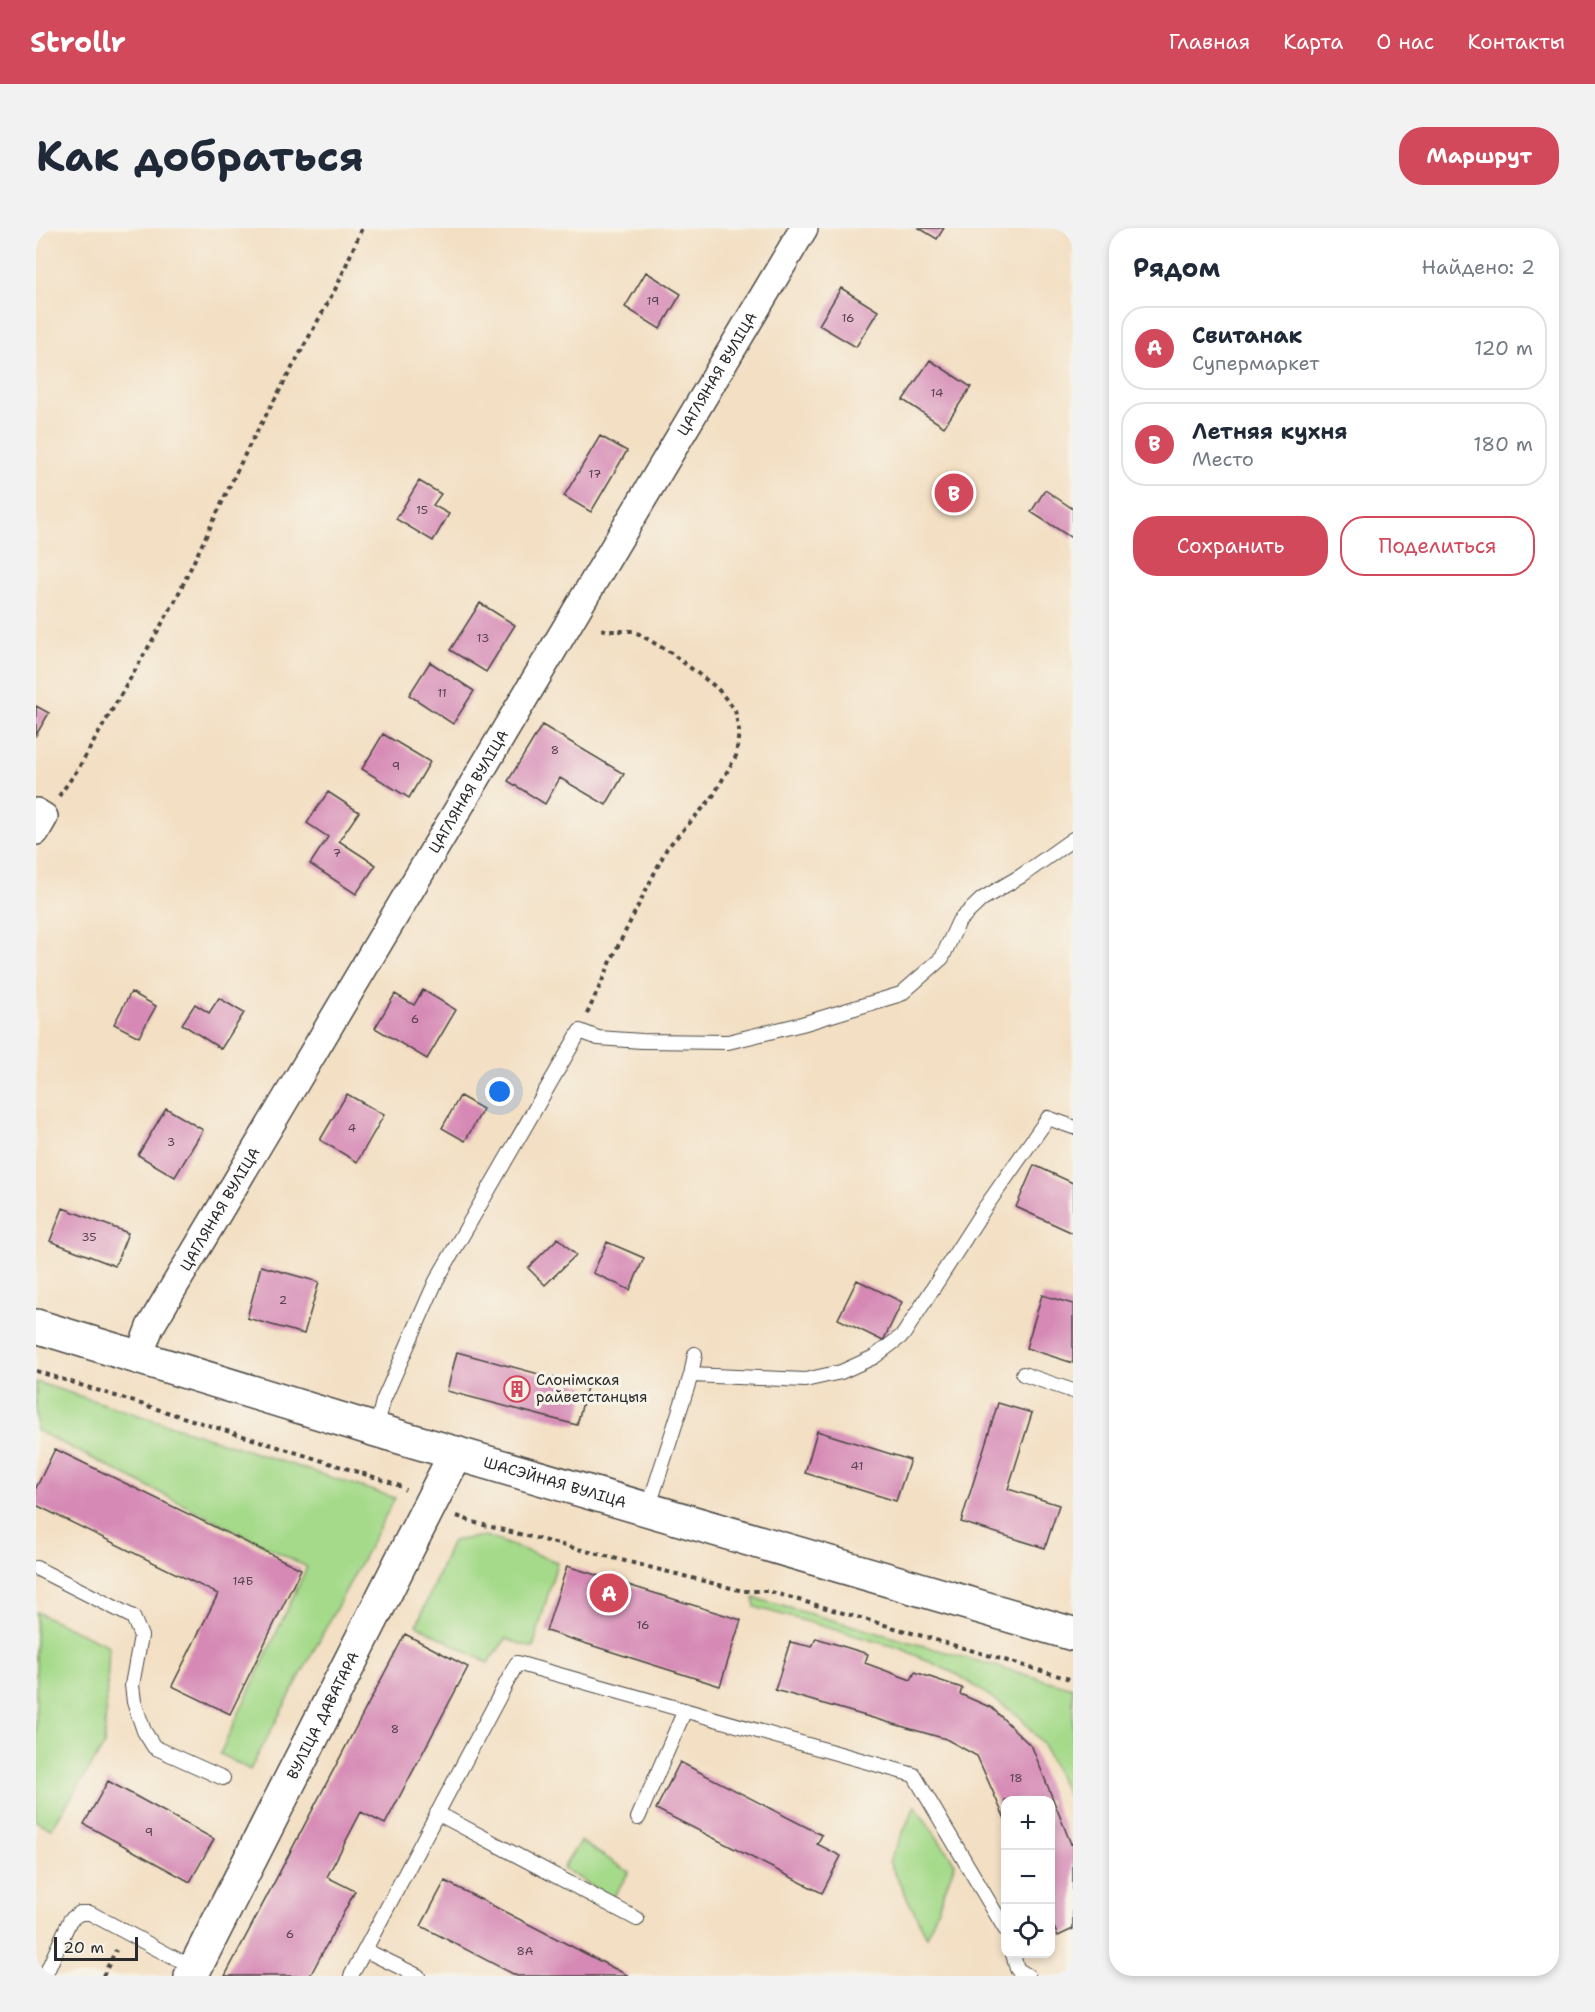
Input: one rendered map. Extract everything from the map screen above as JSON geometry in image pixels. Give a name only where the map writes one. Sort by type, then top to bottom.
[{"type":"main road","name":"ШАСЭЙНАЯ ВУЛІЦА","points":[[36,1326],[376,1430],[1073,1634]]},
{"type":"main road","name":"ВУЛІЦА ДАВАТАРА","points":[[193,1972],[456,1453]]},
{"type":"street","name":"ЦАГЛЯНАЯ ВУЛІЦА","points":[[138,1356],[150,1327],[804,228]]},
{"type":"lane","points":[[376,1430],[383,1401],[436,1281],[580,1031],[598,1038],[609,1039],[728,1042],[802,1024],[901,994],[942,958],[959,921],[982,898],[1021,876],[1073,839]]},
{"type":"lane","points":[[691,1375],[805,1380],[841,1372],[874,1358],[903,1335],[984,1209],[1048,1118],[1073,1127]]},
{"type":"lane","points":[[648,1509],[691,1375],[695,1354]]},
{"type":"lane","points":[[1023,1374],[1073,1391]]},
{"type":"lane","points":[[36,1568],[133,1617],[141,1636],[132,1685],[134,1702],[144,1731],[154,1747],[223,1778]]},
{"type":"lane","points":[[351,1976],[517,1663],[914,1775],[1001,1922]]},
{"type":"lane","points":[[638,1818],[685,1710]]},
{"type":"lane","points":[[437,1813],[637,1919]]},
{"type":"lane","points":[[45,1976],[70,1920],[80,1913],[90,1913],[193,1972]]},
{"type":"lane","points":[[365,1950],[418,1976]]},
{"type":"lane","points":[[1014,1958],[1017,1969],[1028,1976]]},
{"type":"path","points":[[39,820],[78,769],[175,601],[248,448],[339,284],[362,228]]},
{"type":"path","points":[[574,615],[593,626],[608,631],[634,631],[671,653],[717,688],[735,710],[739,731],[736,756],[712,798],[667,848],[618,946],[580,1031]]},
{"type":"path","points":[[36,1371],[396,1484],[431,1506],[476,1523],[743,1591],[768,1592],[1073,1680]]},
{"type":"path","points":[[103,1976],[126,1932]]},
{"type":"green space","points":[[36,1382],[395,1498],[250,1770],[220,1754],[307,1567],[36,1430]]},
{"type":"green space","points":[[485,1536],[557,1562],[533,1648],[506,1639],[488,1663],[417,1625],[452,1541]]},
{"type":"green space","points":[[754,1598],[1073,1688],[1073,1806],[1042,1743],[1019,1716],[958,1675],[902,1649],[755,1607]]},
{"type":"green space","points":[[36,1612],[109,1646],[104,1746],[51,1829],[36,1821]]},
{"type":"green space","points":[[915,1806],[955,1863],[927,1937],[889,1862]]},
{"type":"green space","points":[[580,1841],[629,1872],[612,1899],[563,1868]]},
{"type":"building","points":[[919,228],[944,228],[937,239]]},
{"type":"building","points":[[646,272],[681,294],[660,329],[625,307]]},
{"type":"building","points":[[841,288],[878,311],[856,347],[819,325]]},
{"type":"building","points":[[930,360],[971,387],[944,427],[903,400]]},
{"type":"building","points":[[600,436],[627,451],[591,512],[564,496]]},
{"type":"building","points":[[946,478],[972,495],[963,508],[937,491]]},
{"type":"building","points":[[419,481],[441,494],[433,505],[449,514],[433,541],[396,519]]},
{"type":"building","points":[[1045,490],[1073,509],[1073,539],[1031,512]]},
{"type":"building","points":[[480,603],[515,625],[486,672],[450,650]]},
{"type":"building","points":[[430,662],[474,691],[453,724],[409,695]]},
{"type":"building","points":[[36,706],[49,713],[36,735]]},
{"type":"building","points":[[542,725],[624,774],[606,805],[560,778],[545,804],[508,781]]},
{"type":"building","points":[[383,734],[430,762],[409,798],[362,769]]},
{"type":"building","points":[[328,792],[359,812],[339,841],[376,865],[356,894],[310,864],[328,837],[307,823]]},
{"type":"building","points":[[423,990],[456,1010],[427,1059],[375,1028],[395,994],[414,1005]]},
{"type":"building","points":[[131,992],[156,1006],[139,1037],[114,1024]]},
{"type":"building","points":[[219,998],[244,1013],[221,1049],[182,1024],[195,1004],[209,1013]]},
{"type":"building","points":[[347,1094],[384,1115],[357,1162],[320,1140]]},
{"type":"building","points":[[460,1096],[483,1109],[465,1141],[442,1128]]},
{"type":"building","points":[[166,1108],[203,1130],[175,1177],[138,1155]]},
{"type":"building","points":[[1034,1165],[1073,1183],[1073,1233],[1016,1207]]},
{"type":"building","points":[[63,1208],[128,1233],[115,1266],[50,1241]]},
{"type":"building","points":[[558,1238],[576,1255],[545,1285],[528,1268]]},
{"type":"building","points":[[607,1242],[644,1258],[630,1290],[593,1273]]},
{"type":"building","points":[[261,1266],[319,1282],[304,1334],[247,1318]]},
{"type":"building","points":[[857,1280],[902,1302],[883,1341],[838,1319]]},
{"type":"building","points":[[1042,1295],[1073,1304],[1073,1363],[1026,1348]]},
{"type":"building","name":"Слонімская райветстанцыя","points":[[457,1352],[587,1387],[577,1425],[447,1391]]},
{"type":"building","points":[[998,1403],[1032,1413],[1008,1489],[1059,1505],[1045,1548],[961,1522]]},
{"type":"building","points":[[817,1431],[910,1460],[896,1501],[805,1473]]},
{"type":"building","points":[[55,1449],[301,1569],[230,1714],[172,1686],[218,1594],[36,1505],[36,1488]]},
{"type":"building","points":[[567,1566],[741,1620],[720,1686],[546,1631]]},
{"type":"building","points":[[405,1634],[468,1667],[385,1824],[361,1812],[327,1877],[355,1891],[310,1976],[225,1976]]},
{"type":"building","points":[[816,1638],[868,1654],[865,1663],[911,1680],[915,1672],[962,1688],[960,1694],[992,1708],[1032,1747],[1052,1796],[1001,1796],[1001,1810],[977,1756],[946,1739],[775,1690],[790,1642],[812,1647]]},
{"type":"building","points":[[680,1762],[822,1835],[817,1844],[841,1856],[822,1893],[656,1809]]},
{"type":"building","points":[[108,1781],[214,1839],[190,1882],[84,1824]]},
{"type":"building","points":[[1055,1804],[1071,1844],[1073,1843],[1073,1929],[1058,1936],[1055,1930]]},
{"type":"building","points":[[445,1881],[629,1976],[517,1976],[421,1926]]},
{"type":"place","name":"Летняя кухня","points":[[954,493]]},
{"type":"place","name":"Слонімская райветстанцыя","points":[[517,1389]]},
{"type":"place","name":"Свитанак","points":[[609,1593]]}]
